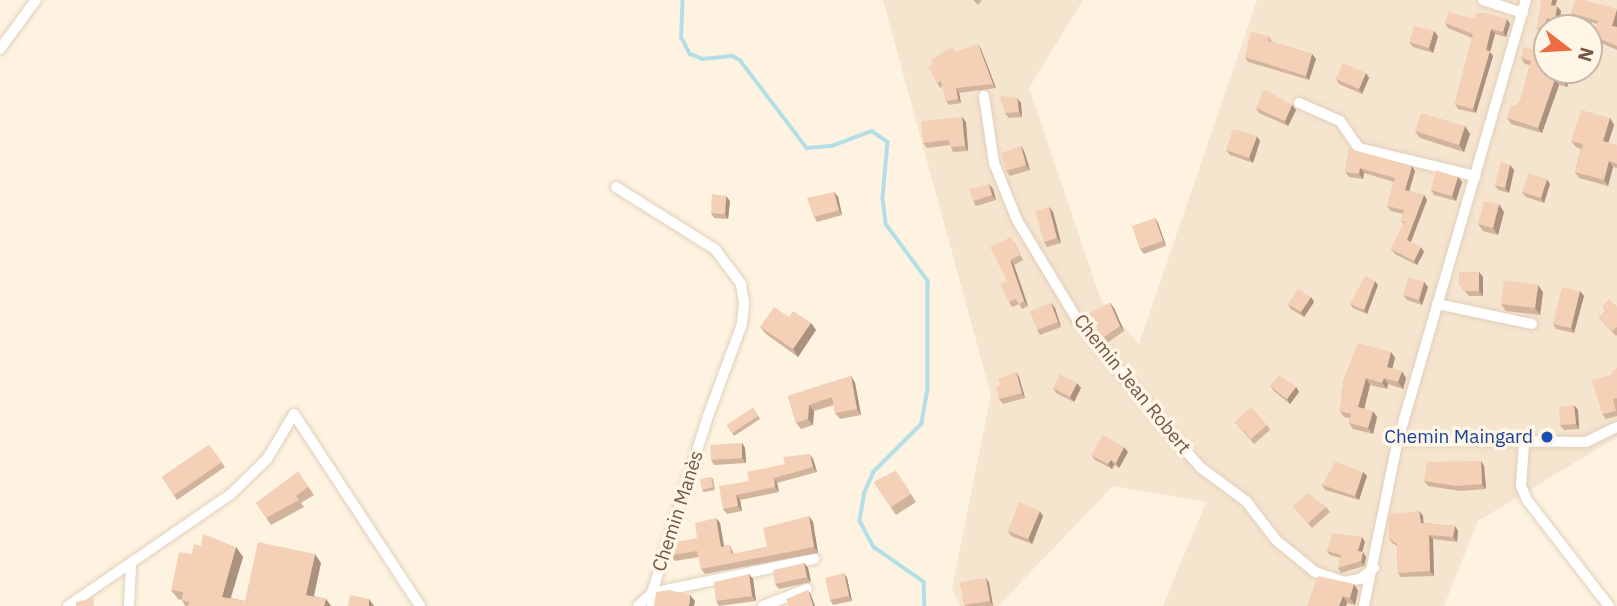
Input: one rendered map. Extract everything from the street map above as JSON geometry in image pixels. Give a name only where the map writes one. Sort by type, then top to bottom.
[{"type":"street","points":[[0,49],[36,0]]},
{"type":"street","points":[[1483,0],[1523,12]]},
{"type":"street","points":[[1364,605],[1374,568],[1398,440],[1526,0]]},
{"type":"street","name":"Chemin Jean Robert","points":[[984,96],[995,163],[1017,220],[1077,319],[1175,440],[1201,468],[1246,501],[1276,540],[1315,572],[1344,582],[1360,579],[1374,568]]},
{"type":"street","points":[[1298,103],[1340,121],[1359,148],[1476,176]]},
{"type":"street","name":"Chemin Manès","points":[[616,187],[715,248],[741,284],[742,324],[708,416],[652,593],[652,606]]},
{"type":"street","points":[[1437,304],[1532,324]]},
{"type":"street","points":[[68,606],[231,494],[267,459],[294,414],[420,606]]},
{"type":"street","points":[[1398,440],[1586,442],[1617,427]]},
{"type":"street","points":[[1524,443],[1521,486],[1527,500],[1609,606]]},
{"type":"street","points":[[638,606],[652,593],[814,559]]},
{"type":"street","points":[[129,606],[131,565]]},
{"type":"street","points":[[763,606],[807,589]]},
{"type":"shaded area","points":[[883,0],[1083,0],[1029,88],[1101,300],[1139,344],[1257,0],[1617,0],[1617,437],[1478,521],[1444,606],[1163,606],[1206,502],[1113,486],[998,606],[960,606],[952,588],[991,395]]},
{"type":"building","points":[[1542,0],[1552,0],[1551,5],[1557,6],[1556,14],[1540,14]]},
{"type":"building","points":[[1575,0],[1617,9],[1612,26],[1617,27],[1617,46],[1603,40],[1603,14],[1571,13]]},
{"type":"building","points":[[1448,12],[1475,19],[1476,13],[1486,13],[1507,19],[1503,32],[1491,29],[1486,50],[1490,51],[1473,109],[1455,104],[1473,34],[1445,23]]},
{"type":"building","points":[[1414,26],[1434,31],[1429,48],[1409,42]]},
{"type":"building","points":[[1251,32],[1269,36],[1268,41],[1312,54],[1306,76],[1245,57]]},
{"type":"building","points":[[978,44],[993,84],[956,88],[958,99],[946,101],[941,81],[937,83],[928,67],[933,64],[931,60],[952,47],[955,52]]},
{"type":"building","points":[[1524,47],[1533,50],[1533,84],[1553,84],[1538,128],[1507,118],[1511,105],[1516,106],[1521,99],[1531,61],[1521,58]]},
{"type":"building","points":[[1343,63],[1366,73],[1359,89],[1336,79]]},
{"type":"building","points":[[1264,89],[1292,105],[1285,121],[1256,108]]},
{"type":"building","points":[[1000,96],[1017,98],[1019,112],[1005,113]]},
{"type":"building","points":[[1581,110],[1610,118],[1603,141],[1617,145],[1617,164],[1609,161],[1604,180],[1575,172],[1583,144],[1571,141]]},
{"type":"building","points":[[1421,113],[1465,126],[1459,145],[1415,131]]},
{"type":"building","points":[[962,117],[965,146],[950,147],[949,140],[923,143],[921,121]]},
{"type":"building","points":[[1233,129],[1257,136],[1249,158],[1226,150]]},
{"type":"building","points":[[1021,146],[1026,165],[1006,171],[1001,153]]},
{"type":"building","points":[[1349,149],[1412,166],[1405,190],[1424,195],[1407,240],[1421,247],[1414,261],[1391,249],[1405,222],[1401,221],[1404,210],[1387,206],[1395,178],[1360,168],[1359,174],[1345,172]]},
{"type":"building","points":[[1501,162],[1510,165],[1505,188],[1495,185]]},
{"type":"building","points":[[1436,170],[1458,177],[1452,196],[1431,190]]},
{"type":"building","points":[[1529,173],[1547,179],[1541,198],[1522,192]]},
{"type":"building","points":[[989,184],[992,195],[973,201],[969,189]]},
{"type":"building","points":[[834,192],[839,210],[814,217],[807,198]]},
{"type":"building","points":[[712,194],[726,196],[725,214],[711,213]]},
{"type":"building","points":[[1484,201],[1499,204],[1493,228],[1478,224]]},
{"type":"building","points":[[1049,207],[1057,238],[1044,242],[1035,211]]},
{"type":"building","points":[[1155,218],[1163,241],[1140,249],[1132,226]]},
{"type":"building","points":[[1011,237],[1020,255],[1010,260],[1024,301],[1019,304],[1016,299],[1009,302],[1000,284],[1007,281],[990,247]]},
{"type":"building","points":[[1459,272],[1479,272],[1479,291],[1465,291],[1459,284]]},
{"type":"building","points":[[1365,276],[1375,281],[1364,310],[1350,304]]},
{"type":"building","points":[[1409,277],[1424,282],[1419,300],[1403,295]]},
{"type":"building","points":[[1504,280],[1538,285],[1535,308],[1501,304]]},
{"type":"building","points":[[1562,287],[1580,291],[1571,328],[1553,324]]},
{"type":"building","points":[[1298,289],[1311,297],[1301,312],[1288,304]]},
{"type":"building","points":[[1609,299],[1617,307],[1617,327],[1612,331],[1599,318],[1607,311],[1602,306]]},
{"type":"building","points":[[1051,303],[1058,322],[1037,330],[1030,311]]},
{"type":"building","points":[[1110,303],[1120,326],[1103,338],[1089,314]]},
{"type":"building","points":[[774,307],[789,317],[793,311],[811,323],[793,349],[760,327]]},
{"type":"building","points":[[1358,343],[1391,352],[1387,367],[1402,371],[1398,382],[1384,378],[1382,383],[1366,378],[1358,407],[1373,411],[1368,428],[1349,423],[1351,414],[1340,411],[1344,378]]},
{"type":"building","points":[[1617,368],[1617,398],[1613,399],[1616,411],[1602,414],[1592,380],[1612,375],[1612,371]]},
{"type":"building","points":[[1016,372],[1022,393],[999,399],[996,386],[1000,385],[998,379]]},
{"type":"building","points":[[1060,374],[1077,383],[1070,397],[1053,388]]},
{"type":"building","points":[[1279,375],[1296,387],[1287,399],[1270,386]]},
{"type":"building","points":[[851,376],[857,409],[835,413],[832,397],[809,405],[808,419],[796,423],[788,396]]},
{"type":"building","points":[[1574,405],[1576,424],[1560,425],[1559,407]]},
{"type":"building","points":[[1251,407],[1267,425],[1251,439],[1235,422]]},
{"type":"building","points":[[753,408],[758,416],[732,433],[727,425]]},
{"type":"building","points":[[1103,435],[1124,447],[1116,463],[1111,460],[1108,464],[1091,455]]},
{"type":"building","points":[[742,443],[742,458],[711,460],[710,445]]},
{"type":"building","points":[[209,445],[222,462],[174,495],[162,477]]},
{"type":"building","points":[[810,454],[813,467],[774,478],[775,487],[736,495],[738,506],[723,509],[719,486],[749,481],[747,472],[785,464],[783,457]]},
{"type":"building","points":[[1481,461],[1482,484],[1456,486],[1424,481],[1427,462]]},
{"type":"building","points":[[1335,462],[1363,472],[1355,496],[1322,485]]},
{"type":"building","points":[[896,471],[911,494],[891,507],[874,482]]},
{"type":"building","points":[[298,472],[308,487],[296,496],[299,500],[266,518],[256,503]]},
{"type":"building","points":[[711,477],[713,487],[702,490],[700,479]]},
{"type":"building","points":[[1308,493],[1326,507],[1308,523],[1293,506]]},
{"type":"building","points":[[1019,502],[1040,511],[1028,539],[1008,531]]},
{"type":"building","points":[[1419,511],[1421,523],[1455,526],[1453,537],[1429,535],[1430,571],[1398,573],[1397,544],[1389,538],[1389,514]]},
{"type":"building","points":[[809,516],[814,547],[701,569],[697,551],[671,555],[670,543],[697,538],[695,523],[716,518],[721,547],[730,545],[731,554],[767,547],[763,528]]},
{"type":"building","points":[[1332,533],[1362,537],[1358,551],[1363,552],[1361,561],[1338,568],[1341,555],[1327,551]]},
{"type":"building","points":[[203,534],[236,547],[222,597],[245,601],[258,542],[315,554],[306,595],[326,599],[324,606],[188,606],[189,602],[182,600],[183,592],[171,590],[179,552],[192,554],[194,544],[201,546]]},
{"type":"building","points":[[804,563],[807,577],[775,584],[773,570]]},
{"type":"building","points":[[844,573],[849,596],[830,600],[825,578]]},
{"type":"building","points":[[749,574],[752,596],[716,601],[714,582]]},
{"type":"building","points":[[1318,576],[1354,584],[1350,598],[1343,596],[1339,606],[1307,606]]},
{"type":"building","points":[[986,578],[990,601],[964,605],[960,583]]},
{"type":"building","points":[[669,590],[690,595],[689,606],[654,606],[656,592]]},
{"type":"building","points":[[808,590],[813,606],[789,606],[786,599]]},
{"type":"building","points":[[350,595],[369,599],[369,606],[348,606]]},
{"type":"building","points":[[93,598],[94,606],[76,606],[76,602]]},
{"type":"waterway","points":[[683,0],[682,38],[690,54],[703,59],[733,56],[740,60],[807,148],[832,146],[872,131],[888,142],[883,198],[886,224],[928,281],[928,389],[922,424],[874,472],[865,492],[860,521],[874,547],[924,582],[925,606]]},
{"type":"place","name":"Chemin Maingard","points":[[1547,437]]}]
